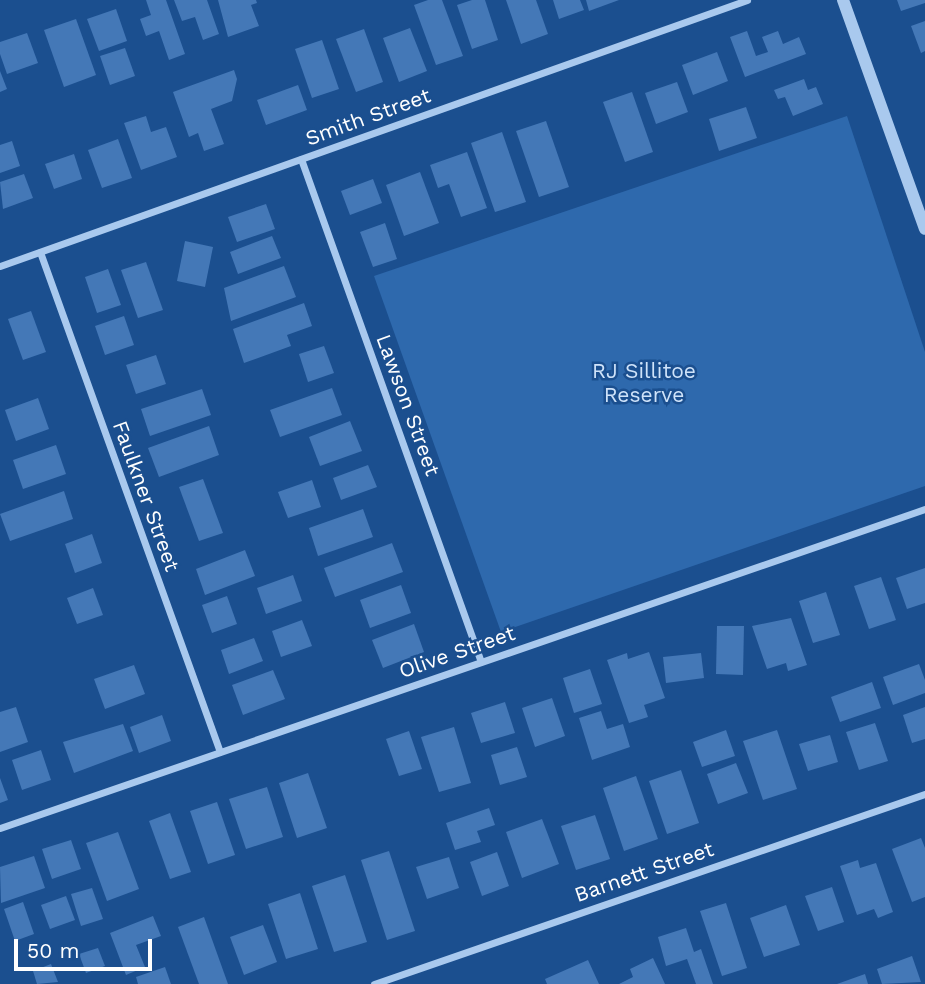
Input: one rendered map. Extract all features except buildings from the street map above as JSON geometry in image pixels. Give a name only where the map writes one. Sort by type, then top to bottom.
[{"type":"street","name":"Smith Street","points":[[0,266],[747,0]]},
{"type":"street","points":[[843,0],[925,229]]},
{"type":"street","name":"Lawson Street","points":[[301,159],[481,662]]},
{"type":"street","name":"Faulkner Street","points":[[40,252],[220,752]]},
{"type":"street","name":"Olive Street","points":[[0,828],[925,509]]},
{"type":"street","name":"Barnett Street","points":[[374,984],[925,794]]},
{"type":"green space","name":"RJ Sillitoe Reserve","points":[[847,116],[925,352],[925,486],[501,632],[374,276]]}]
